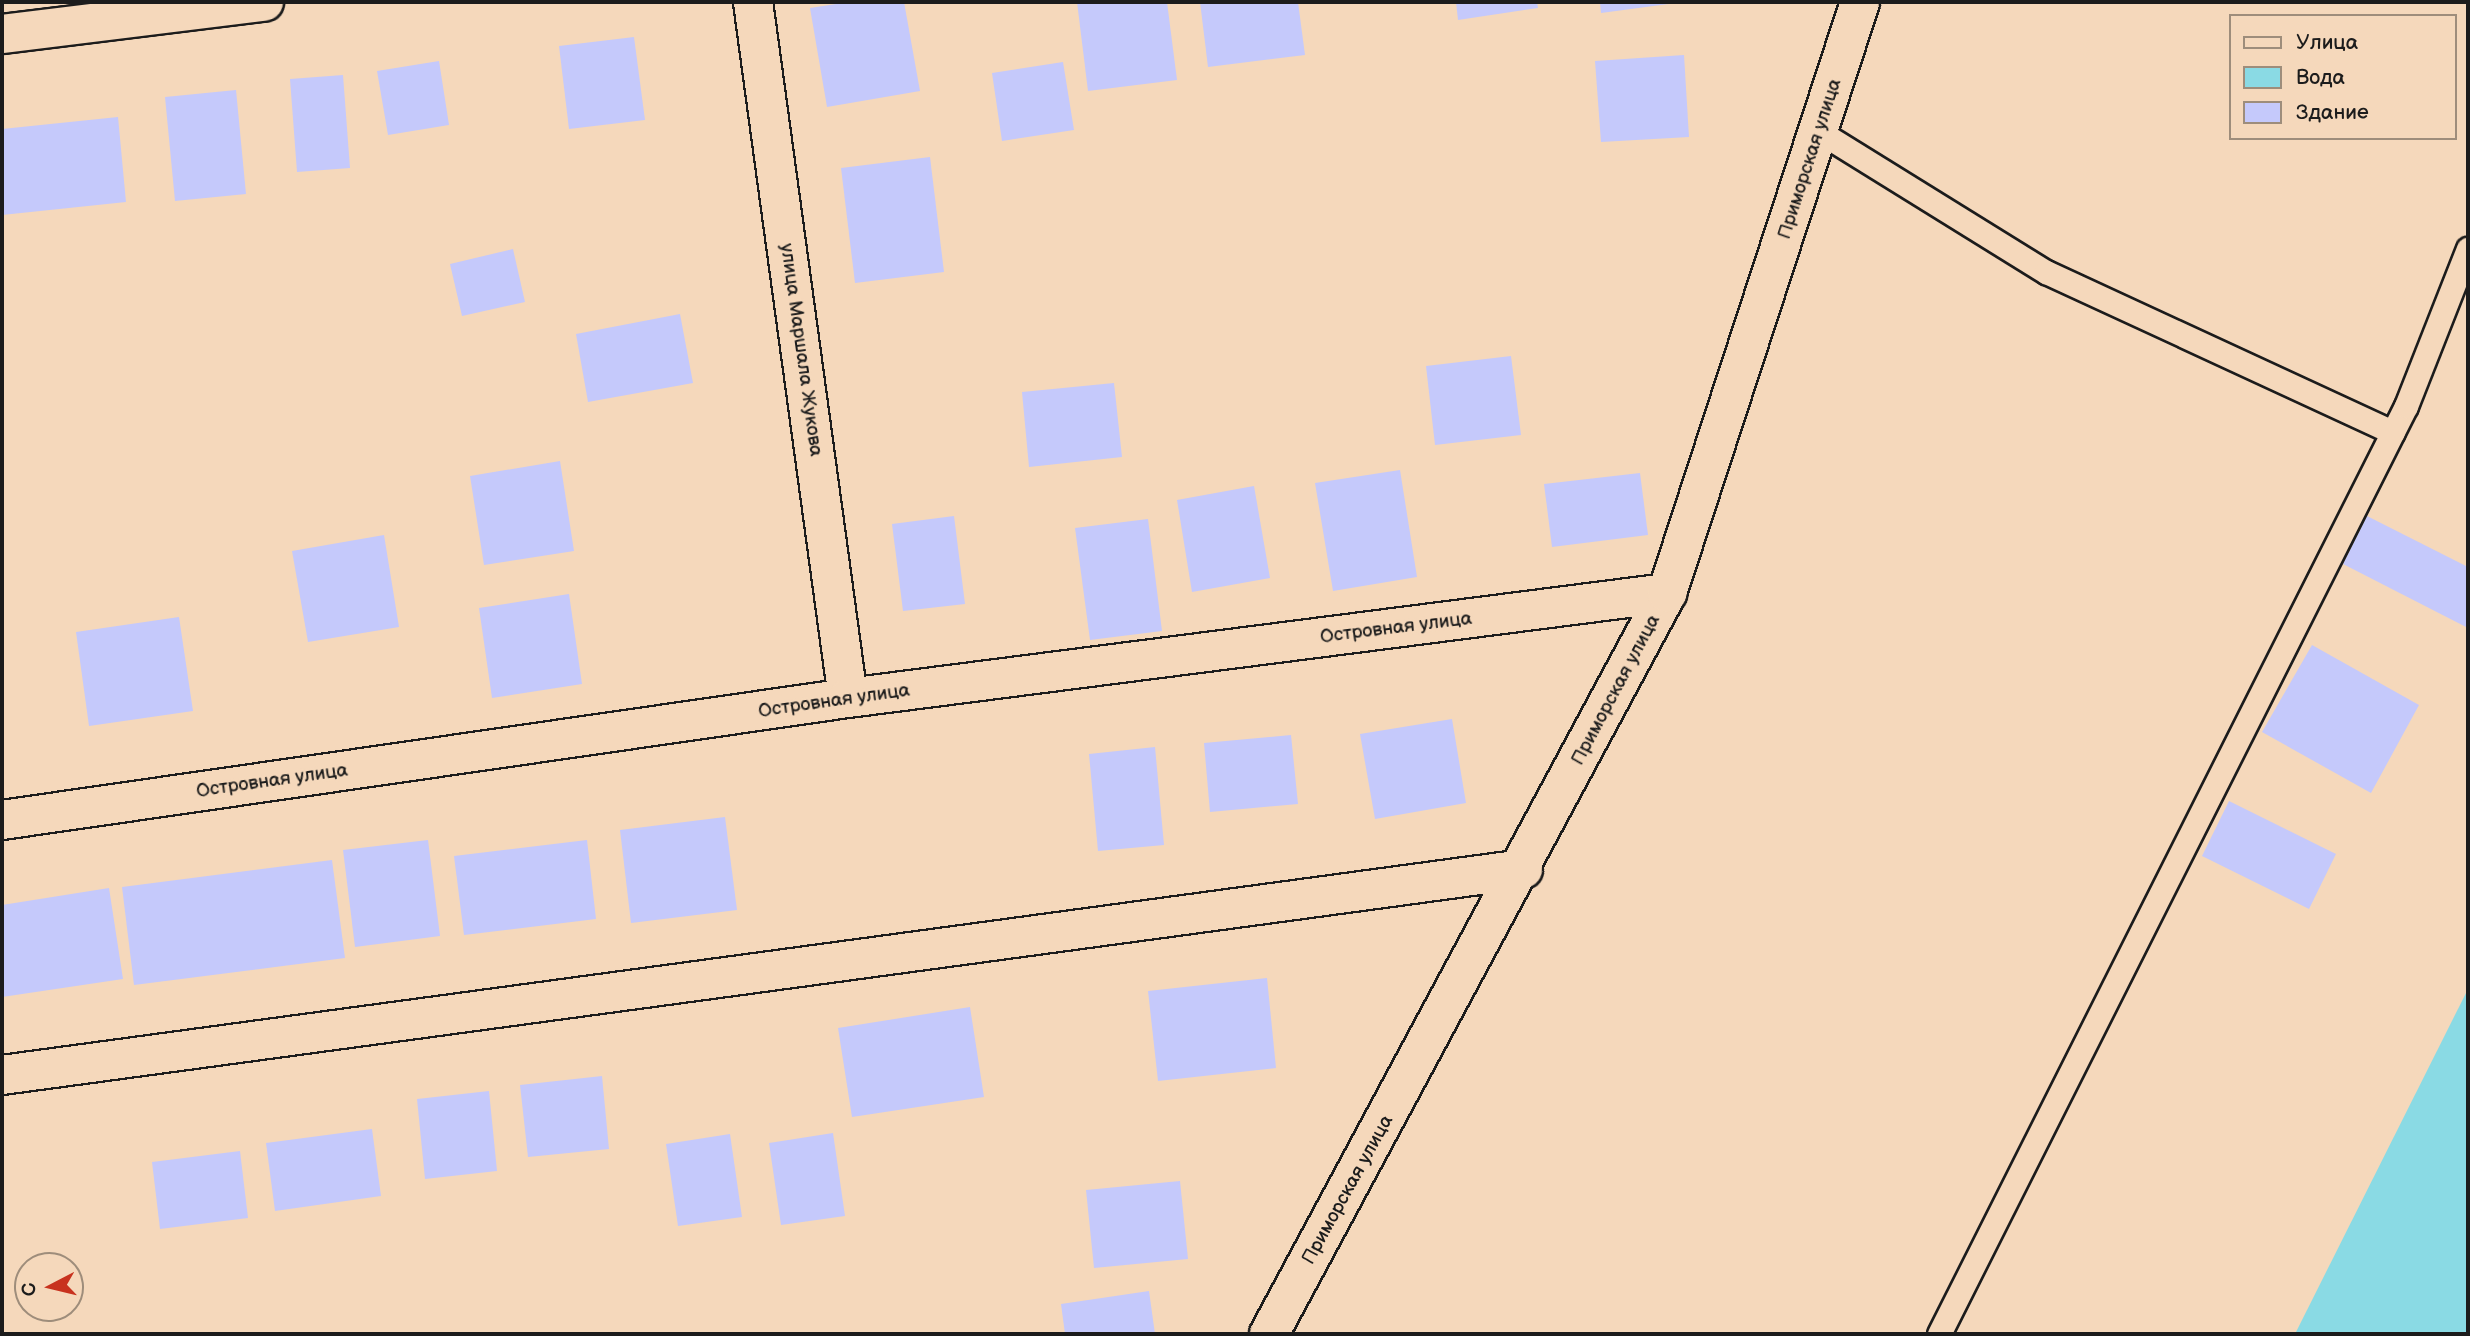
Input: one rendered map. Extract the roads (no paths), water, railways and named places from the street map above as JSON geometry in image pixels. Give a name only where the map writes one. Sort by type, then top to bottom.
[{"type":"street","points":[[2,34],[264,2]]},
{"type":"street","name":"улица Маршала Жукова","points":[[753,2],[848,698]]},
{"type":"street","name":"Приморская улица","points":[[1269,1334],[1523,869],[1667,593],[1820,132],[1860,2]]},
{"type":"street","name":"Островная улица","points":[[2,820],[848,698],[1667,593]]},
{"type":"street","points":[[2,1076],[1523,869]]},
{"type":"lane","points":[[1820,132],[2046,272],[2393,432]]},
{"type":"lane","points":[[1939,1334],[2393,432],[2468,249]]},
{"type":"water","points":[[2468,989],[2468,1334],[2295,1334]]}]
